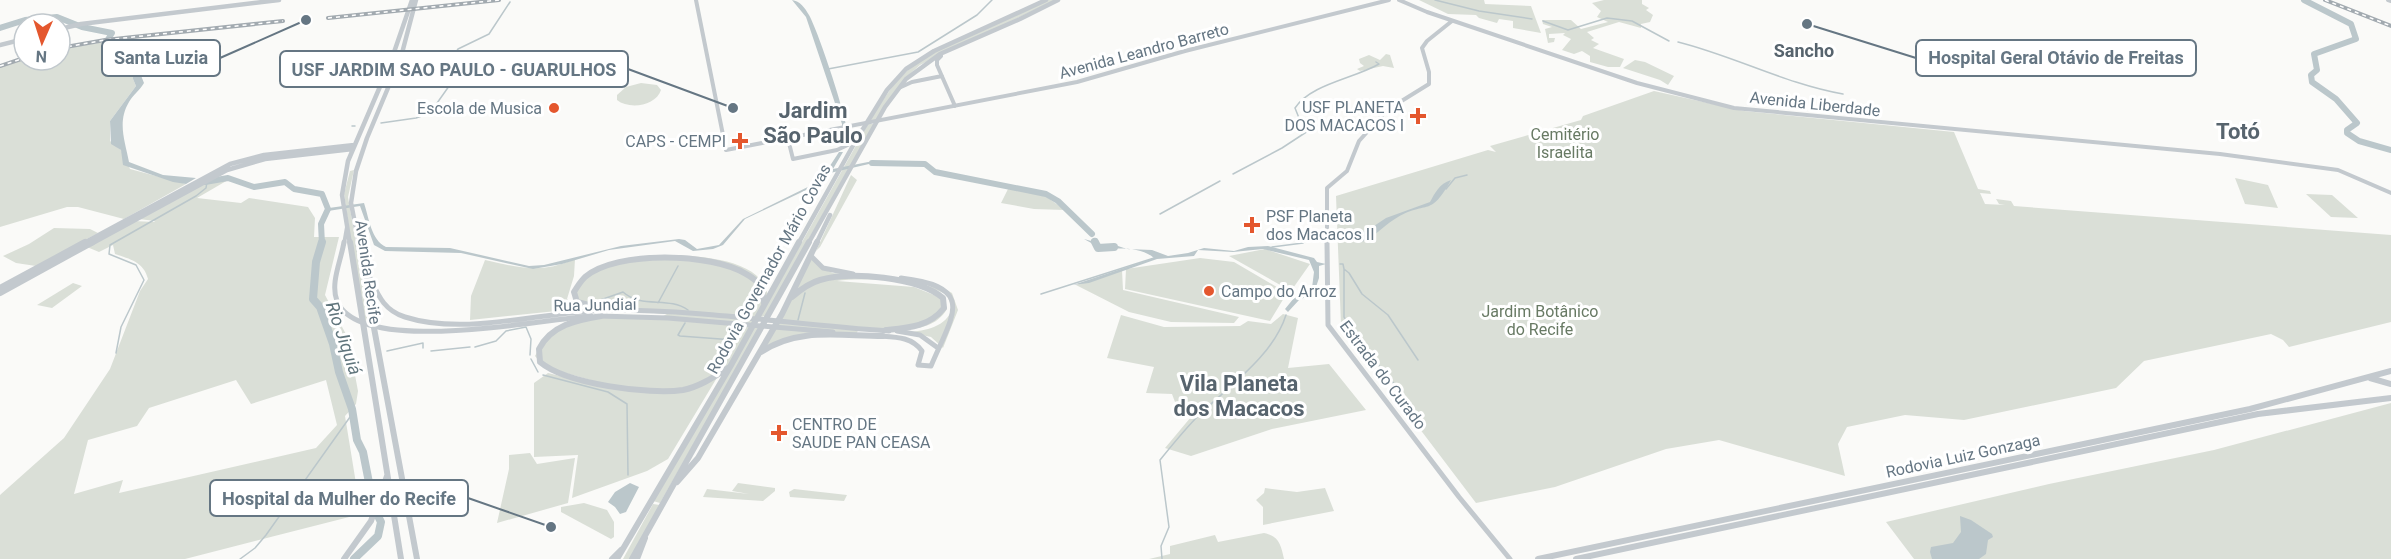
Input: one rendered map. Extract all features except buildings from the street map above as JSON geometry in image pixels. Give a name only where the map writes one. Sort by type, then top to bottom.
[{"type":"highway","name":"Rodovia Governador Mário Covas","points":[[897,90],[916,70],[948,51],[1058,0]]},
{"type":"highway","name":"Rodovia Governador Mário Covas","points":[[763,308],[847,158]]},
{"type":"highway","name":"Rodovia Governador Mário Covas","points":[[672,487],[838,194]]},
{"type":"highway","name":"Rodovia Governador Mário Covas","points":[[617,559],[730,367]]},
{"type":"highway","points":[[637,559],[651,524]]},
{"type":"main road","points":[[72,26],[279,0]]},
{"type":"main road","name":"Avenida Leandro Barreto","points":[[696,0],[726,150],[1077,82],[1185,51],[1389,0]]},
{"type":"main road","name":"Rodovia Governador Mário Covas","points":[[847,158],[887,90],[910,66],[945,46],[1046,0]]},
{"type":"main road","name":"Avenida Liberdade","points":[[1399,0],[1452,21],[1637,83],[1734,108],[2148,146],[2338,170],[2391,193]]},
{"type":"main road","name":"Avenida Recife","points":[[413,6],[374,104],[353,147],[342,195],[348,206],[363,265],[417,559]]},
{"type":"main road","name":"Avenida Recife","points":[[401,559],[347,227],[348,206],[358,163],[401,60],[410,34],[413,6]]},
{"type":"main road","name":"Estrada do Curado","points":[[1452,21],[1422,48],[1431,79],[1429,84],[1387,110],[1359,141],[1347,171],[1328,188],[1328,325],[1452,488],[1510,559]]},
{"type":"main road","points":[[948,51],[937,60],[955,106]]},
{"type":"main road","points":[[897,90],[912,82],[942,76]]},
{"type":"main road","name":"Rodovia Governador Mário Covas","points":[[838,194],[868,137],[897,90]]},
{"type":"main road","points":[[788,139],[794,159],[841,150],[856,140]]},
{"type":"main road","points":[[0,288],[237,162],[264,155],[353,147]]},
{"type":"main road","points":[[841,150],[846,153],[847,158]]},
{"type":"main road","points":[[0,293],[187,188]]},
{"type":"main road","points":[[672,487],[688,473],[698,459],[791,298],[838,194]]},
{"type":"main road","name":"Rua Jundiaí","points":[[347,227],[334,284],[336,299],[344,312],[366,326],[394,332],[440,331],[565,317],[670,316]]},
{"type":"main road","points":[[757,355],[778,340],[795,336],[884,333],[920,335],[938,348],[953,307],[950,293],[945,288],[923,281],[825,269],[811,256]]},
{"type":"main road","points":[[609,310],[577,302],[574,292],[579,281],[590,273],[608,266],[671,257],[711,261],[750,275],[762,287],[763,308]]},
{"type":"main road","name":"Rua Jundiaí","points":[[363,265],[376,297],[386,308],[402,316],[427,323],[448,324],[609,310],[884,333],[919,345],[922,354],[918,365],[931,366],[938,348]]},
{"type":"main road","points":[[791,298],[813,282],[837,277],[919,285],[934,290],[943,298],[944,308],[932,320],[884,333]]},
{"type":"main road","name":"Rodovia Governador Mário Covas","points":[[730,367],[763,308]]},
{"type":"main road","points":[[601,316],[573,321],[552,333],[539,348],[540,363],[549,370],[583,380],[674,391],[693,387],[730,367]]},
{"type":"main road","name":"Rodovia Luiz Gonzaga","points":[[1538,559],[2267,406],[2391,371]]},
{"type":"main road","points":[[2364,378],[2391,384]]},
{"type":"main road","name":"Rodovia Luiz Gonzaga","points":[[1576,559],[2258,414],[2294,408],[2349,406],[2391,398]]},
{"type":"main road","points":[[344,559],[376,512],[388,474]]},
{"type":"main road","name":"Rodovia Governador Mário Covas","points":[[632,559],[672,487]]},
{"type":"main road","points":[[612,559],[624,547]]},
{"type":"green space","points":[[1047,0],[1055,0],[920,65],[911,73],[876,120],[870,120],[886,95],[906,72],[935,51]]},
{"type":"green space","points":[[1419,0],[1484,0],[1485,4],[1531,6],[1541,33],[1513,28],[1513,21],[1499,19],[1497,23],[1476,15],[1448,14]]},
{"type":"green space","points":[[1604,0],[1642,0],[1642,4],[1649,8],[1646,10],[1653,15],[1650,22],[1641,24],[1641,28],[1619,22],[1587,32],[1594,38],[1591,40],[1599,44],[1593,48],[1624,59],[1620,67],[1608,67],[1590,62],[1590,56],[1582,51],[1574,54],[1562,50],[1571,39],[1563,35],[1565,33],[1549,34],[1549,38],[1555,38],[1554,42],[1548,43],[1545,29],[1552,27],[1543,24],[1542,20],[1571,20],[1581,29],[1608,22],[1597,17],[1601,11],[1592,3]]},
{"type":"green space","points":[[105,42],[133,73],[136,86],[110,121],[110,141],[121,150],[130,169],[186,184],[124,219],[78,207],[67,207],[0,227],[0,67],[12,63],[12,72],[72,72],[72,47]]},
{"type":"green space","points":[[1386,54],[1390,55],[1394,68],[1383,66],[1360,71],[1357,69],[1364,66],[1359,59],[1369,55],[1380,60]]},
{"type":"green space","points":[[1635,60],[1645,62],[1674,76],[1668,85],[1660,80],[1623,68]]},
{"type":"green space","points":[[641,83],[657,85],[661,90],[654,100],[642,105],[628,105],[617,100],[617,95],[626,87]]},
{"type":"green space","name":"Jardim Botânico do Recife","points":[[1654,91],[1744,111],[1954,132],[1978,189],[1990,191],[1991,194],[1980,193],[1985,204],[2005,205],[1999,204],[1996,199],[2011,201],[2014,206],[2391,235],[2391,322],[2289,347],[2283,340],[2271,334],[2144,361],[2116,388],[1964,420],[1905,415],[1847,427],[1838,444],[1845,476],[1719,440],[1666,449],[1555,487],[1476,503],[1341,325],[1336,196],[1488,150],[1496,152],[1490,146],[1581,120],[1583,116]]},
{"type":"green space","points":[[868,124],[874,124],[765,316],[760,317]]},
{"type":"green space","points":[[354,170],[348,197],[370,325],[363,322],[344,194],[350,171]]},
{"type":"green space","points":[[851,175],[857,180],[816,251]]},
{"type":"green space","points":[[2235,178],[2268,185],[2278,208],[2245,204]]},
{"type":"green space","points":[[219,179],[228,180],[197,198],[241,203],[249,198],[308,207],[315,218],[314,237],[339,237],[325,295],[348,338],[358,391],[356,404],[345,416],[361,514],[185,559],[0,559],[0,495],[64,438],[110,369],[140,291],[148,279],[140,265],[115,254],[113,245],[99,252],[87,247],[134,221],[154,222],[139,219],[203,184]],"holes":[[[236,380],[251,404],[326,380],[337,425],[316,448],[119,493],[123,480],[74,494],[88,440],[137,426],[149,408]]]},
{"type":"green space","points":[[1008,189],[1041,193],[1065,210],[1034,209],[1001,203]]},
{"type":"green space","points":[[2306,194],[2332,195],[2358,218],[2331,217]]},
{"type":"green space","points":[[54,228],[90,229],[98,233],[36,266],[16,263],[3,256],[29,244]]},
{"type":"green space","points":[[1265,249],[1310,264],[1291,291],[1229,256]]},
{"type":"green space","points":[[668,255],[712,258],[743,267],[764,285],[768,298],[754,327],[760,327],[660,503],[653,501],[730,368],[705,382],[674,391],[612,386],[544,367],[535,356],[545,341],[558,330],[573,323],[608,317],[661,317],[667,314],[578,307],[576,290],[597,267]]},
{"type":"green space","points":[[811,257],[821,268],[833,273],[893,281],[837,281],[914,287],[944,299],[947,309],[940,318],[919,328],[860,327],[855,336],[811,334],[760,349]]},
{"type":"green space","name":"Campo do Arroz","points":[[1200,258],[1234,262],[1287,293],[1270,321],[1125,289],[1126,269]]},
{"type":"green space","points":[[575,259],[574,276],[567,299],[576,309],[470,320],[471,296],[485,260],[521,267],[541,268]]},
{"type":"green space","points":[[1122,270],[1123,290],[1239,317],[1234,323],[1171,322],[1129,312],[1076,285]]},
{"type":"green space","points":[[73,283],[82,286],[52,308],[37,305]]},
{"type":"green space","points":[[909,283],[943,288],[952,293],[958,310],[943,348],[931,337],[908,332],[935,327],[945,320],[952,308],[947,295]]},
{"type":"green space","points":[[1283,314],[1298,318],[1288,368],[1329,364],[1366,410],[1272,429],[1191,456],[1165,448],[1191,417],[1175,402],[1172,394],[1146,393],[1154,367],[1107,358],[1121,315],[1164,327],[1240,326],[1248,321],[1271,324]]},
{"type":"green space","points":[[548,373],[602,386],[673,393],[718,376],[668,459],[647,471],[572,498],[578,455],[534,457],[534,383]]},
{"type":"green space","points":[[2391,403],[2391,559],[1914,559],[1886,522],[2049,484],[2214,450]]},
{"type":"green space","points":[[530,453],[537,464],[575,458],[568,503],[497,523],[509,469],[509,455]]},
{"type":"green space","points":[[738,483],[775,488],[775,491],[763,501],[703,497],[707,489],[749,494],[732,491]]},
{"type":"green space","points":[[1265,488],[1297,492],[1325,488],[1334,511],[1263,525],[1263,507],[1256,500],[1264,493]]},
{"type":"green space","points":[[794,489],[847,495],[844,501],[790,497],[789,492]]},
{"type":"green space","points":[[584,503],[607,510],[614,522],[614,537],[611,539],[561,512],[561,507]]},
{"type":"green space","points":[[653,504],[660,505],[631,559],[623,559]]},
{"type":"green space","points":[[1264,533],[1273,536],[1278,542],[1284,559],[1149,559],[1170,554],[1170,546],[1215,535],[1218,542]]},
{"type":"shaded area","points":[[792,0],[800,3],[814,25],[834,80],[849,145],[843,146],[842,124],[806,17]]},
{"type":"shaded area","points":[[108,41],[138,68],[144,83],[129,102],[123,117],[123,132],[129,162],[163,175],[196,178],[186,184],[173,182],[123,165],[121,150],[111,144],[110,121],[136,86],[133,73],[108,48],[105,42]]},
{"type":"shaded area","points":[[839,152],[843,152],[833,169],[882,161],[830,173],[821,183],[745,219],[723,245],[713,249],[693,251],[675,241],[609,250],[562,264],[533,269],[461,253],[385,251],[374,245],[360,206],[328,211],[329,208],[364,203],[374,234],[386,247],[450,248],[529,266],[544,265],[621,246],[679,239],[685,240],[697,249],[719,245],[743,219],[820,181]]},
{"type":"shaded area","points":[[1451,180],[1433,204],[1398,217],[1367,240],[1359,243],[1354,241],[1350,235],[1362,234],[1386,218],[1430,202],[1440,186]]},
{"type":"shaded area","points":[[1084,239],[1095,242],[1097,248],[1118,246],[1126,249],[1095,249],[1093,244]]},
{"type":"shaded area","points":[[1268,246],[1314,258],[1317,262],[1326,264],[1319,266],[1319,278],[1314,293],[1299,300],[1288,312],[1285,309],[1294,298],[1308,294],[1312,288],[1314,272],[1309,260],[1263,249],[1233,252],[1198,250],[1194,256],[1157,259],[1089,283],[1073,285],[1154,258],[1132,249],[1152,250],[1168,256],[1204,248],[1234,251],[1248,247]]},
{"type":"shaded area","points":[[630,483],[639,487],[626,512],[620,514],[608,502],[615,492]]},
{"type":"shaded area","points":[[1960,516],[1971,520],[1992,534],[1993,537],[1988,540],[1986,554],[1979,559],[1932,559],[1931,547],[1953,543],[1961,532]]},
{"type":"waterway","points":[[828,69],[918,52],[977,15],[992,0]]},
{"type":"waterway","points":[[1435,0],[1479,11],[1532,19]]},
{"type":"waterway","points":[[2304,0],[2351,24],[2356,39],[2314,54],[2317,70],[2311,75],[2312,82],[2336,99],[2357,123],[2347,130],[2347,133],[2359,141],[2391,150]]},
{"type":"waterway","points":[[381,123],[416,118],[430,113],[459,72],[449,64],[458,49],[489,34],[510,2]]},
{"type":"waterway","name":"Rio Jiquiá","points":[[0,28],[25,20],[57,17],[82,27],[112,33],[107,41],[111,47]]},
{"type":"waterway","points":[[1543,21],[1568,30],[1607,18],[1632,21],[1669,41]]},
{"type":"waterway","points":[[1678,42],[1801,84],[1843,94]]},
{"type":"waterway","points":[[1233,174],[1282,148],[1314,127],[1315,125],[1299,118],[1295,108],[1302,100],[1322,87],[1379,64],[1376,62]]},
{"type":"waterway","points":[[872,163],[925,164],[935,172],[1046,194],[1058,201],[1092,234]]},
{"type":"waterway","points":[[1446,189],[1455,178],[1467,175]]},
{"type":"waterway","name":"Rio Jiquiá","points":[[205,182],[228,178],[254,187],[285,182],[294,189],[322,194],[328,209],[321,224],[322,242]]},
{"type":"waterway","points":[[1160,214],[1220,181]]},
{"type":"waterway","points":[[116,353],[121,327],[144,280],[136,265],[109,254],[110,245],[196,196],[206,188],[207,182]]},
{"type":"waterway","points":[[1356,235],[1369,230]]},
{"type":"waterway","points":[[1330,240],[1352,236]]},
{"type":"waterway","points":[[1272,247],[1303,243],[1307,240],[1320,240]]},
{"type":"waterway","name":"Rio Jiquiá","points":[[322,242],[316,262],[313,299],[320,307],[333,344],[339,372],[352,409],[357,440],[363,452],[374,508],[381,522],[378,536],[354,559]]},
{"type":"waterway","points":[[1096,244],[1098,248],[1114,247]]},
{"type":"waterway","points":[[1041,294],[1154,258]]},
{"type":"waterway","points":[[1340,264],[1343,264],[1344,269]]},
{"type":"waterway","points":[[658,302],[678,266]]},
{"type":"waterway","points":[[1344,269],[1362,294],[1388,315],[1418,360]]},
{"type":"waterway","points":[[1344,269],[1344,317],[1364,348],[1407,399]]},
{"type":"waterway","points":[[592,303],[623,292],[638,300],[658,302]]},
{"type":"waterway","points":[[798,320],[805,293]]},
{"type":"waterway","points":[[658,302],[680,306],[688,310]]},
{"type":"waterway","points":[[1162,559],[1161,546],[1169,527],[1160,460],[1199,415],[1261,357],[1280,330],[1286,315]]},
{"type":"waterway","points":[[685,323],[678,335],[680,336],[734,340]]},
{"type":"waterway","points":[[475,347],[496,341],[506,331],[526,327],[531,339],[530,355]]},
{"type":"waterway","points":[[387,351],[423,343],[423,348]]},
{"type":"waterway","points":[[431,351],[470,347]]},
{"type":"waterway","points":[[531,359],[538,372]]},
{"type":"waterway","points":[[543,375],[608,392],[627,404],[628,475]]},
{"type":"waterway","points":[[240,559],[255,548],[266,535],[350,417],[352,409]]},
{"type":"railway","points":[[328,18],[499,0]]},
{"type":"railway","points":[[2325,0],[2391,26]]},
{"type":"railway","points":[[72,46],[105,40],[283,21]]},
{"type":"railway","points":[[0,66],[12,62]]},
{"type":"place","name":"Santa Luzia","points":[[306,20]]},
{"type":"place","name":"Hospital Geral Otávio de Freitas","points":[[1807,24]]},
{"type":"place","name":"Escola de Musica","points":[[554,108]]},
{"type":"place","name":"USF JARDIM SAO PAULO - GUARULHOS","points":[[733,108]]},
{"type":"place","name":"USF PLANETA DOS MACACOS I","points":[[1418,116]]},
{"type":"place","name":"CAPS - CEMPI","points":[[740,141]]},
{"type":"place","name":"PSF Planeta dos Macacos II","points":[[1252,225]]},
{"type":"place","name":"Campo do Arroz","points":[[1209,291]]},
{"type":"place","name":"CENTRO DE SAUDE PAN CEASA","points":[[779,433]]},
{"type":"place","name":"Hospital da Mulher do Recife","points":[[551,527]]},
{"type":"district","name":"Sancho","points":[[1804,50]]},
{"type":"district","name":"Jardim São Paulo","points":[[813,122]]},
{"type":"district","name":"Totó","points":[[2238,131]]},
{"type":"district","name":"Vila Planeta dos Macacos","points":[[1239,396]]},
{"type":"park label","name":"Cemitério Israelita","points":[[1565,143]]}]
